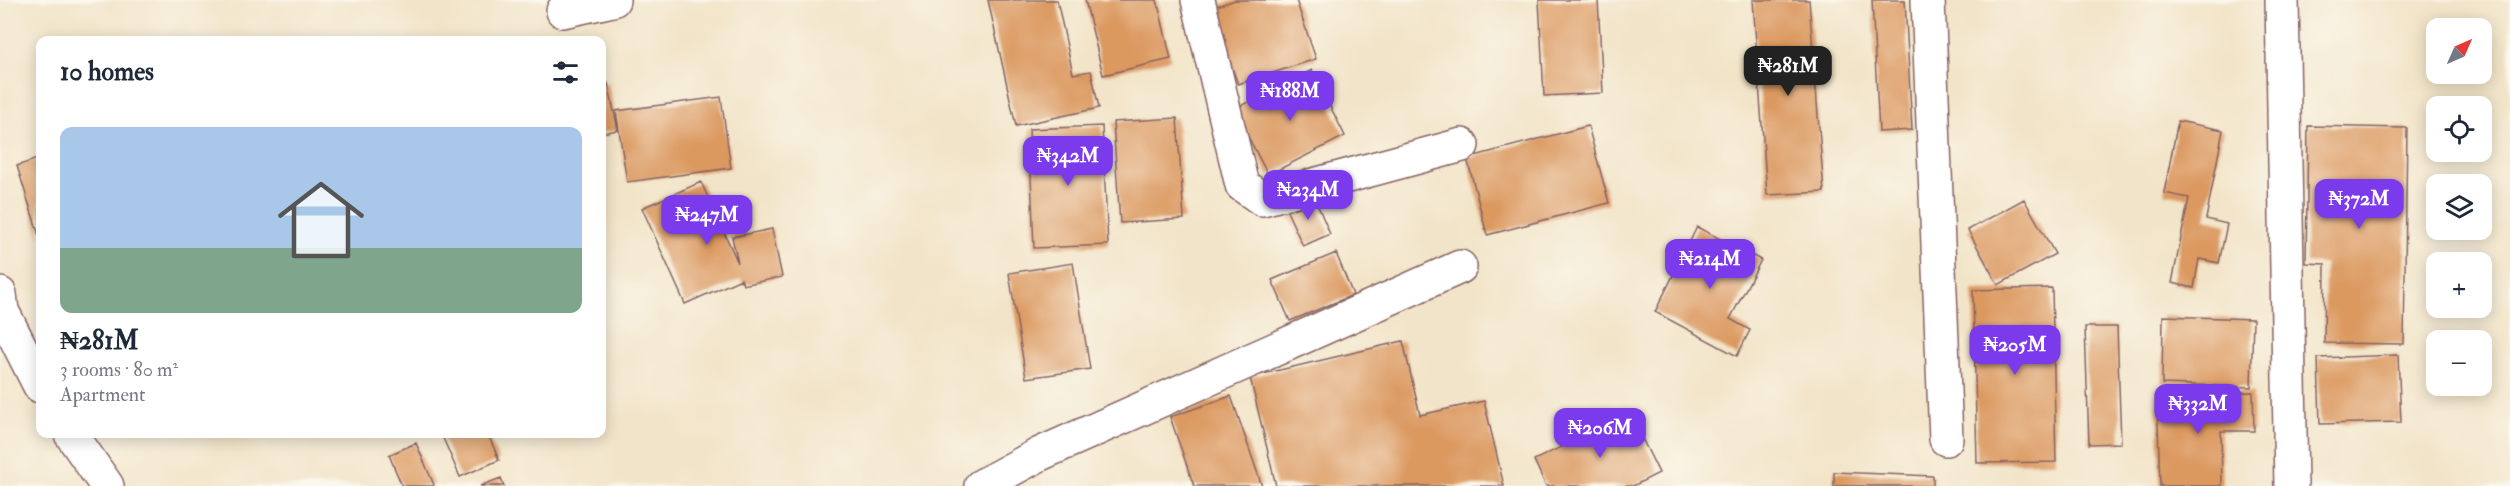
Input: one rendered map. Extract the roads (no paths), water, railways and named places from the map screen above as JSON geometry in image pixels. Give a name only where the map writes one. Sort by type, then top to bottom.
[{"type":"street","points":[[563,11],[613,0]]},
{"type":"street","points":[[1198,0],[1242,185],[1263,199],[1462,145]]},
{"type":"street","points":[[1928,0],[1946,439]]},
{"type":"street","points":[[2282,0],[2291,486]]},
{"type":"street","points":[[981,486],[1040,453],[1460,267]]},
{"type":"street","points":[[0,294],[2,311],[36,378]]},
{"type":"street","points":[[74,438],[107,486]]}]
